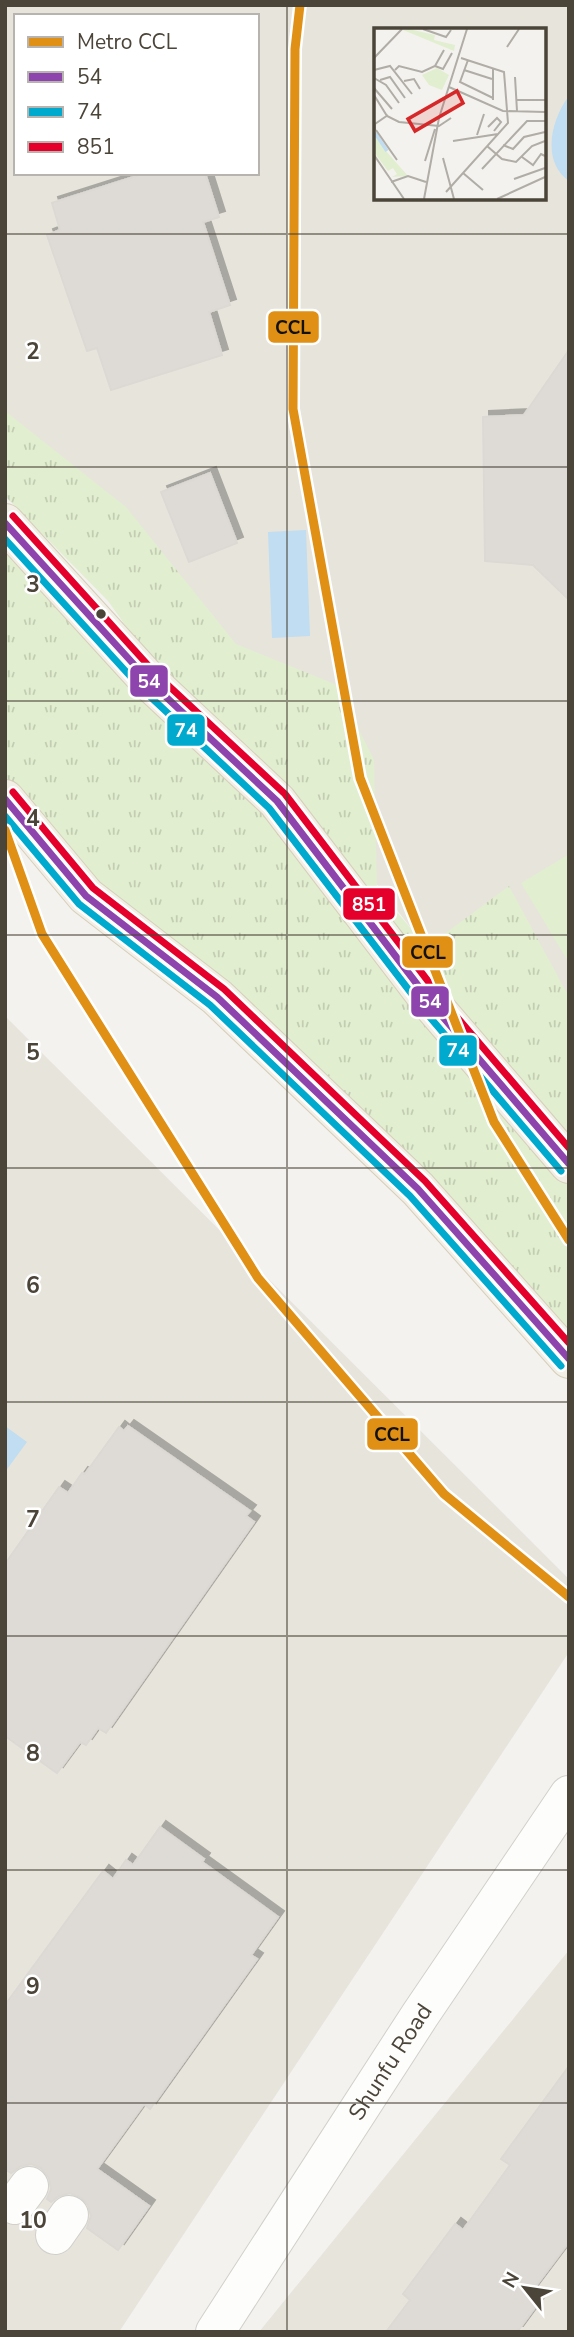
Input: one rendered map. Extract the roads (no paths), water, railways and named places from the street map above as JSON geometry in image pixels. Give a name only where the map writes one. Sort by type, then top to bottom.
[{"type":"main road","points":[[5,523],[149,681],[277,801],[436,1009],[569,1164]]},
{"type":"main road","points":[[5,799],[86,896],[217,997],[418,1189],[569,1359]]},
{"type":"street","name":"Shunfu Road","points":[[215,2332],[420,2015],[569,1795]]},
{"type":"water","points":[[569,96],[569,181],[560,173],[555,163],[552,140],[557,116]]},
{"type":"water","points":[[306,530],[310,636],[272,638],[268,532]]},
{"type":"water","points":[[5,1426],[27,1442],[5,1472]]},
{"type":"metro line","name":"CCL","points":[[300,5],[295,49],[293,409],[360,778],[494,1122],[569,1240]]},
{"type":"metro line","name":"CCL","points":[[5,830],[42,934],[258,1278],[444,1494],[569,1597]]}]
